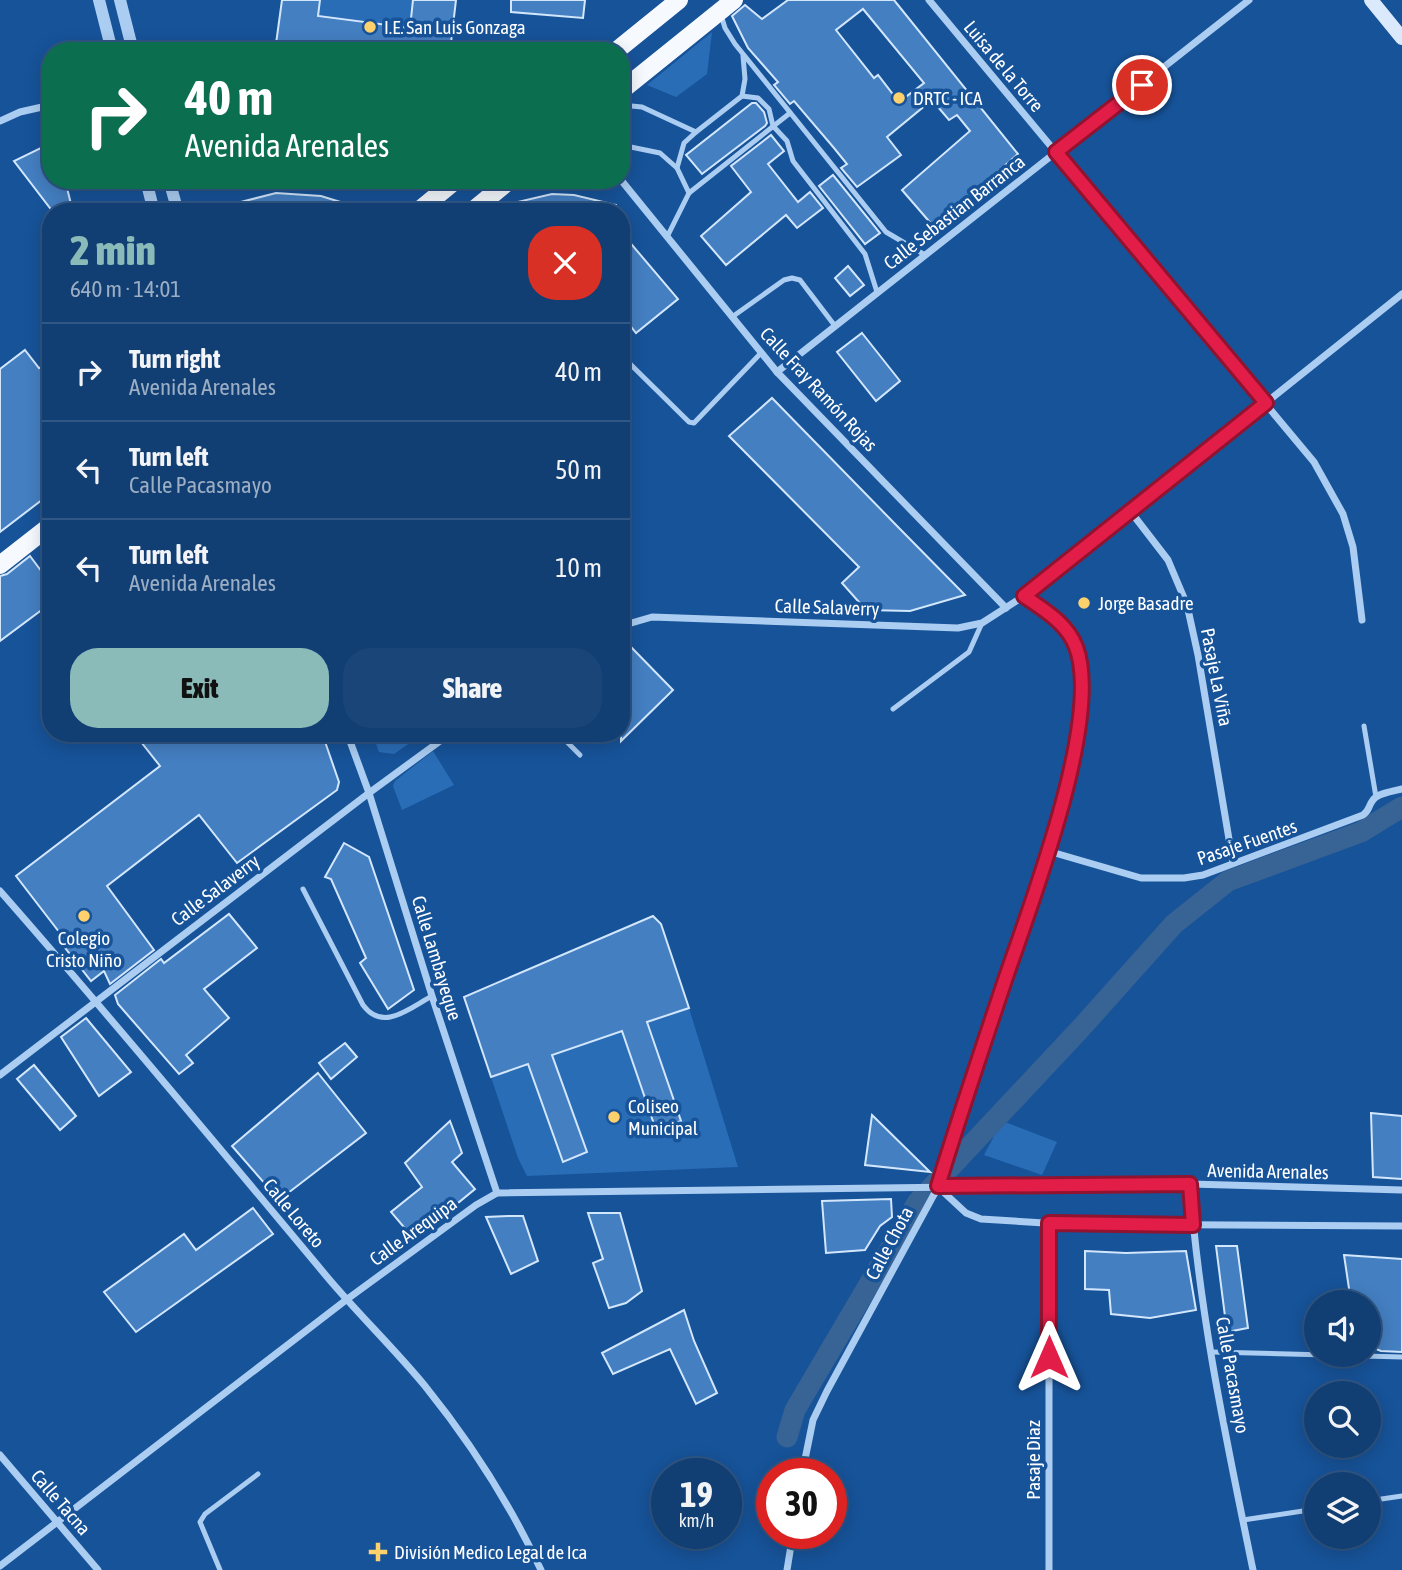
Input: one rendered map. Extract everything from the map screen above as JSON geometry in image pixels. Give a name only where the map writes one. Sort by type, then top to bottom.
[{"type":"main road","points":[[627,42],[679,0]]},
{"type":"main road","points":[[1371,0],[1402,38]]},
{"type":"main road","points":[[630,84],[730,3]]},
{"type":"main road","points":[[428,203],[445,189]]},
{"type":"main road","points":[[482,203],[499,189]]},
{"type":"main road","points":[[0,565],[42,532]]},
{"type":"street","points":[[99,0],[110,42]]},
{"type":"street","points":[[120,0],[131,42]]},
{"type":"street","name":"Luisa de la Torre","points":[[929,0],[1314,462],[1343,514],[1353,547],[1362,620]]},
{"type":"street","name":"Calle Sebastian Barranca","points":[[777,372],[1249,0]]},
{"type":"street","points":[[0,121],[20,112],[42,107]]},
{"type":"street","name":"Calle Fray Ramón Rojas","points":[[628,189],[777,372],[1006,608]]},
{"type":"street","name":"Calle Salaverry","points":[[630,623],[652,617],[958,628],[982,622],[1024,596],[1402,294]]},
{"type":"street","name":"Pasaje La Viña","points":[[1131,512],[1168,560],[1186,606],[1198,655],[1233,863]]},
{"type":"street","name":"Calle Chota","points":[[805,1458],[813,1420],[827,1391],[938,1186],[1048,851],[1070,773],[1079,727],[1082,684],[1076,648],[1069,634],[1053,616],[1024,596]]},
{"type":"street","name":"Calle Lambayeque","points":[[350,742],[497,1193]]},
{"type":"street","name":"Calle Salaverry","points":[[0,1075],[439,742]]},
{"type":"street","name":"Pasaje Fuentes","points":[[1048,851],[1141,878],[1164,880],[1203,876],[1363,816],[1376,797],[1402,789]]},
{"type":"street","name":"Calle Loreto","points":[[0,891],[96,1001],[346,1300],[424,1384],[485,1467],[511,1510],[541,1570]]},
{"type":"street","name":"Avenida Arenales","points":[[938,1186],[1190,1184],[1402,1190]]},
{"type":"street","name":"Calle Pacasmayo","points":[[1190,1184],[1193,1225],[1212,1352],[1253,1570]]},
{"type":"street","points":[[497,1193],[938,1186],[966,1213],[981,1219],[1049,1223],[1402,1226]]},
{"type":"street","name":"Calle Arequipa","points":[[0,1566],[346,1300],[476,1205],[497,1193]]},
{"type":"street","name":"Pasaje Diaz","points":[[1049,1223],[1049,1570]]},
{"type":"street","name":"Calle Tacna","points":[[0,1455],[98,1570]]},
{"type":"street","points":[[788,1570],[791,1549]]},
{"type":"lane","points":[[730,3],[720,11],[726,28],[743,54],[886,232],[925,255]]},
{"type":"lane","points":[[677,167],[684,143],[742,96],[745,79],[743,54]]},
{"type":"lane","points":[[742,96],[758,98],[769,109],[773,126],[787,141],[793,160],[865,254],[877,292]]},
{"type":"lane","points":[[630,106],[642,107],[696,132]]},
{"type":"lane","points":[[667,237],[689,193],[790,113]]},
{"type":"lane","points":[[630,147],[660,153],[677,167],[689,193]]},
{"type":"lane","points":[[732,317],[784,280],[792,278],[800,280],[835,326]]},
{"type":"lane","points":[[630,364],[689,422],[694,423],[761,353]]},
{"type":"lane","points":[[893,709],[969,652],[982,622]]},
{"type":"lane","points":[[1364,726],[1376,797]]},
{"type":"lane","points":[[567,742],[580,755]]},
{"type":"lane","points":[[303,888],[370,1016],[382,1019],[392,1017],[432,996]]},
{"type":"lane","points":[[1212,1352],[1402,1357]]},
{"type":"lane","points":[[220,1570],[200,1522],[205,1514],[258,1474]]},
{"type":"lane","points":[[1381,1499],[1402,1496]]},
{"type":"lane","points":[[1243,1520],[1304,1511]]},
{"type":"shaded area","points":[[320,0],[413,0],[410,28],[318,16]]},
{"type":"shaded area","points":[[712,32],[707,74],[676,97],[647,85]]},
{"type":"shaded area","points":[[375,742],[411,742],[394,754],[379,752]]},
{"type":"shaded area","points":[[433,751],[454,785],[402,810],[393,786],[395,781]]},
{"type":"shaded area","name":"Coliseo Municipal","points":[[689,1008],[738,1167],[527,1176],[518,1158],[491,1077]]},
{"type":"shaded area","points":[[1002,1121],[1057,1142],[1042,1175],[984,1155]]},
{"type":"building","points":[[282,0],[320,0],[318,16],[410,28],[413,0],[456,0],[451,42],[276,42]]},
{"type":"building","points":[[511,0],[585,0],[583,18],[511,12]]},
{"type":"building","points":[[788,0],[894,0],[1018,154],[934,227],[902,190],[970,131],[957,115],[949,120],[932,100],[887,137],[901,155],[857,187],[841,168],[847,164],[834,148],[794,101],[790,104],[774,85],[778,82],[748,48],[732,16],[745,5],[762,19]],"holes":[[[863,9],[924,83],[899,102],[878,75],[874,78],[836,30]]]},
{"type":"building","points":[[752,103],[756,103],[764,112],[767,123],[765,126],[702,174],[686,155]]},
{"type":"building","points":[[771,135],[784,151],[768,164],[798,202],[810,192],[823,208],[797,228],[786,215],[726,265],[701,236],[751,192],[731,166]]},
{"type":"building","points":[[42,147],[42,189],[67,189],[71,203],[46,203],[14,161]]},
{"type":"building","points":[[833,175],[880,233],[865,244],[819,186]]},
{"type":"building","points":[[276,193],[321,196],[344,203],[237,203]]},
{"type":"building","points":[[552,194],[574,195],[608,203],[514,203]]},
{"type":"building","points":[[630,243],[678,299],[636,333],[630,325]]},
{"type":"building","points":[[848,266],[864,285],[850,296],[835,278]]},
{"type":"building","points":[[862,333],[900,381],[876,401],[837,352]]},
{"type":"building","points":[[25,350],[39,368],[42,367],[42,500],[0,532],[0,369]]},
{"type":"building","points":[[772,398],[965,595],[910,611],[866,610],[842,583],[859,567],[729,436]]},
{"type":"building","points":[[30,556],[42,572],[42,610],[0,641],[0,576],[7,574]]},
{"type":"building","points":[[630,648],[673,690],[630,732]]},
{"type":"building","points":[[141,742],[325,742],[339,782],[337,790],[237,863],[199,815],[107,886],[154,950],[110,984],[104,971],[91,981],[62,944],[66,941],[16,876],[160,766]]},
{"type":"building","points":[[344,843],[369,857],[414,990],[388,1009],[360,963],[366,958],[331,879],[325,877]]},
{"type":"building","points":[[229,914],[257,948],[204,989],[229,1018],[186,1055],[193,1063],[179,1074],[118,1004],[115,995],[161,959],[164,963]]},
{"type":"building","points":[[653,916],[661,924],[689,1008],[647,1022],[681,1121],[656,1130],[622,1031],[552,1055],[587,1152],[563,1162],[528,1064],[491,1077],[464,997]]},
{"type":"building","points":[[86,1018],[131,1072],[99,1096],[61,1037]]},
{"type":"building","points":[[345,1043],[357,1057],[331,1079],[319,1063]]},
{"type":"building","points":[[34,1065],[76,1116],[60,1130],[17,1079]]},
{"type":"building","points":[[318,1073],[366,1133],[279,1200],[232,1146]]},
{"type":"building","points":[[1371,1113],[1402,1116],[1402,1179],[1373,1177]]},
{"type":"building","points":[[872,1115],[930,1172],[865,1165]]},
{"type":"building","points":[[450,1121],[462,1153],[452,1162],[475,1189],[414,1239],[391,1212],[422,1187],[405,1163]]},
{"type":"building","points":[[891,1199],[892,1217],[880,1226],[865,1250],[826,1253],[822,1201]]},
{"type":"building","points":[[253,1208],[273,1234],[136,1332],[104,1292],[184,1234],[196,1250]]},
{"type":"building","points":[[588,1213],[620,1213],[642,1291],[626,1303],[609,1308],[593,1263],[603,1259]]},
{"type":"building","points":[[523,1216],[538,1261],[511,1274],[486,1217]]},
{"type":"building","points":[[1216,1246],[1237,1246],[1248,1328],[1227,1332]]},
{"type":"building","points":[[1085,1251],[1186,1251],[1196,1310],[1150,1318],[1111,1314],[1109,1290],[1085,1289]]},
{"type":"building","points":[[1344,1255],[1402,1259],[1402,1352],[1381,1351],[1381,1290],[1349,1290]]},
{"type":"building","points":[[684,1310],[694,1341],[717,1393],[696,1404],[670,1349],[613,1374],[602,1353]]},
{"type":"waterway","points":[[787,1437],[795,1410],[917,1203],[1174,924],[1228,881],[1361,832],[1402,807]]},
{"type":"place","name":"I.E. San Luis Gonzaga","points":[[370,27]]},
{"type":"place","name":"DRTC - ICA","points":[[899,98]]},
{"type":"place","name":"Jorge Basadre","points":[[1084,603]]},
{"type":"place","name":"Colegio Cristo Niño","points":[[84,916]]},
{"type":"place","name":"Coliseo Municipal","points":[[614,1117]]},
{"type":"place","name":"División Medico Legal de Ica","points":[[378,1552]]},
{"type":"route","points":[[1049,1357],[1049,1223],[1193,1225],[1190,1184],[938,1186],[1048,851],[1070,773],[1079,727],[1082,684],[1076,648],[1069,634],[1053,616],[1024,596],[1266,403],[1056,152],[1142,85]]}]
